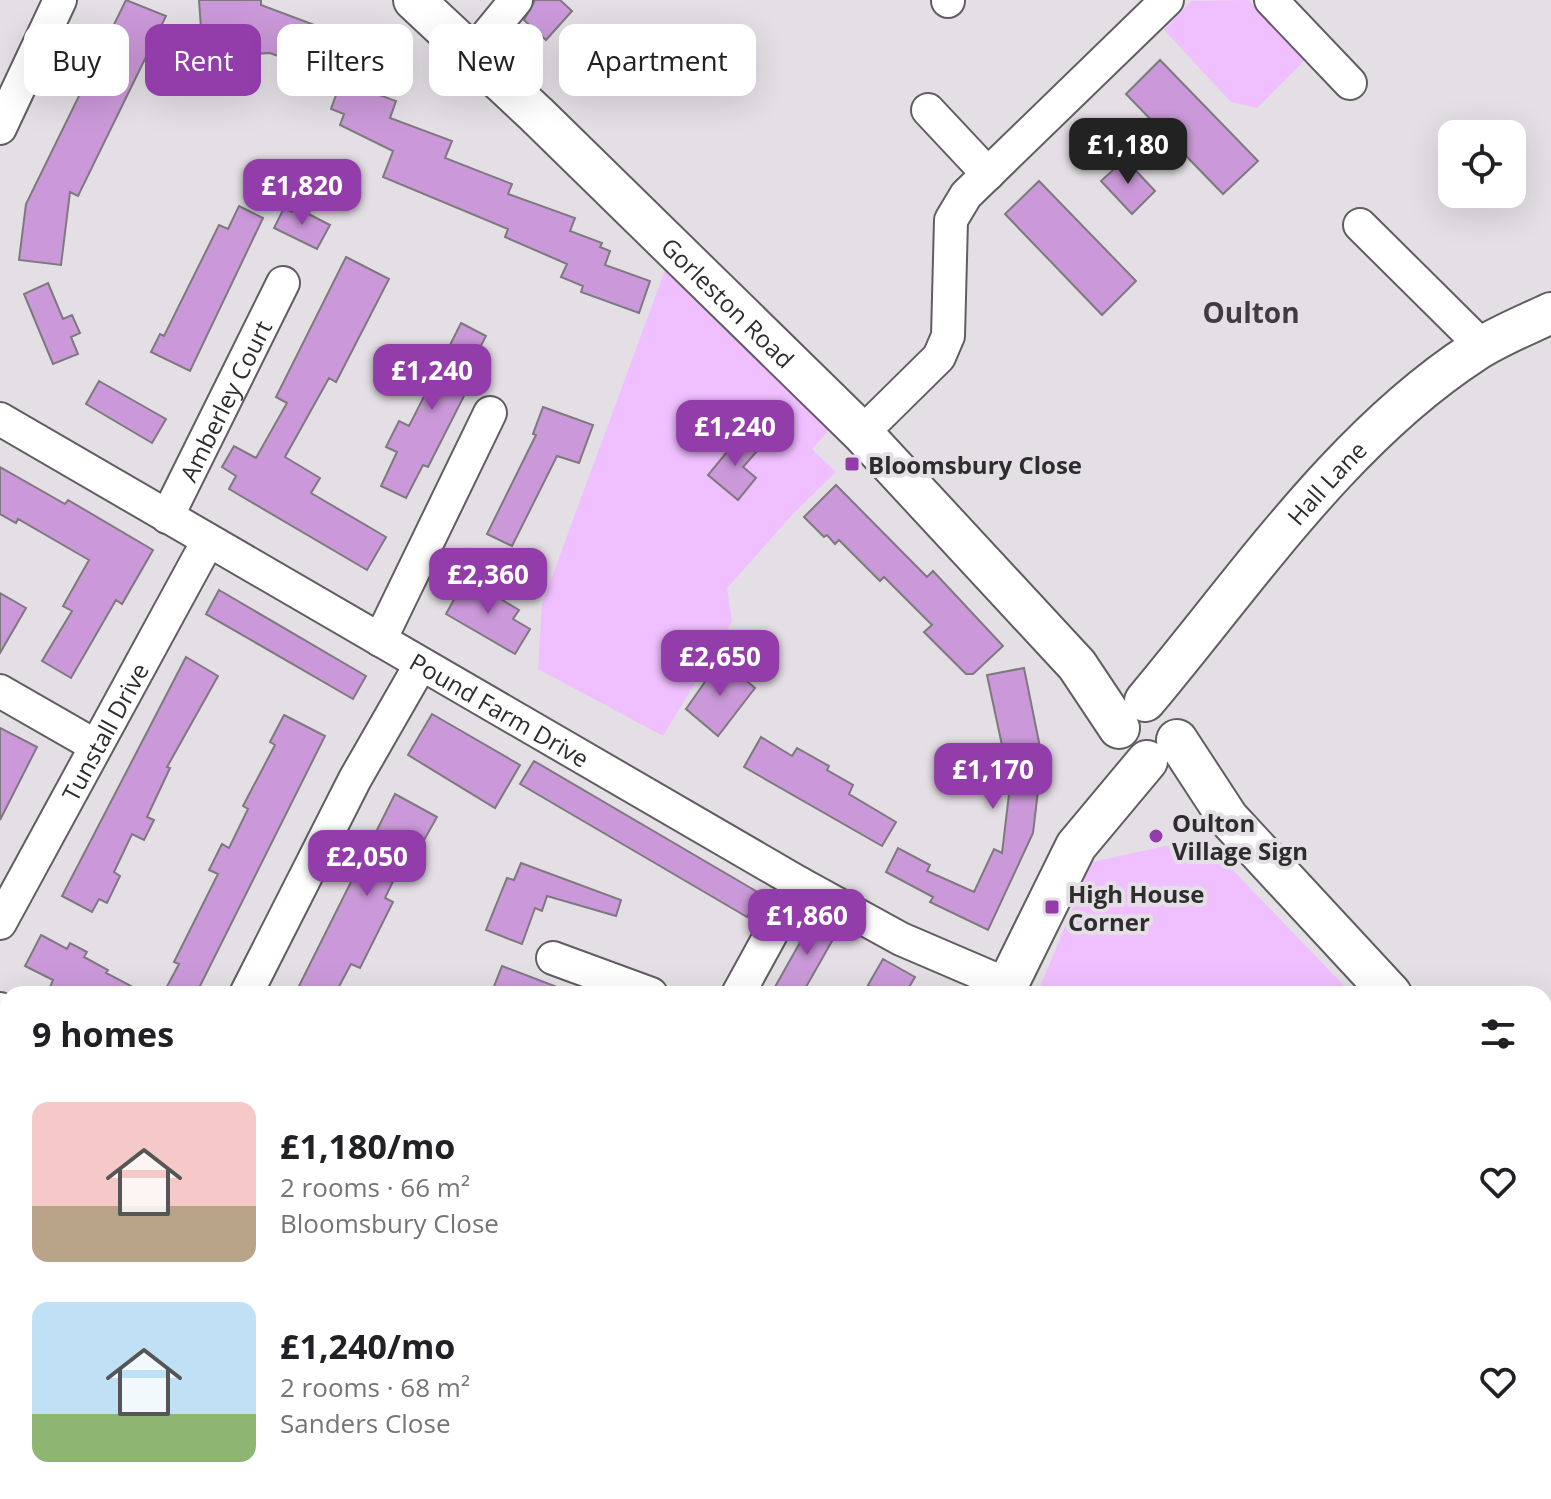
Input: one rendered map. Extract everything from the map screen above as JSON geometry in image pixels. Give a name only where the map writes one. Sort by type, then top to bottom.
[{"type":"main road","name":"Gorleston Road","points":[[414,0],[439,24]]},
{"type":"main road","name":"Gorleston Road","points":[[516,96],[862,433],[1077,665],[1147,732],[1384,986]]},
{"type":"main road","name":"Hall Lane","points":[[1006,986],[1076,846],[1225,605],[1360,446],[1412,397],[1483,347],[1551,313]]},
{"type":"street","points":[[0,128],[60,0]]},
{"type":"street","points":[[496,24],[516,0]]},
{"type":"street","points":[[862,433],[939,357],[948,336],[951,220],[966,195],[1167,0]]},
{"type":"street","points":[[1271,0],[1350,83]]},
{"type":"street","points":[[928,110],[988,174]]},
{"type":"street","points":[[1360,225],[1483,347]]},
{"type":"street","name":"Amberley Court","points":[[167,517],[283,283]]},
{"type":"street","points":[[380,640],[490,413]]},
{"type":"street","name":"Pound Farm Drive","points":[[0,419],[799,883],[901,939],[998,986]]},
{"type":"street","name":"Tunstall Drive","points":[[0,923],[42,849],[94,745],[208,541]]},
{"type":"street","points":[[250,986],[355,779],[421,664]]},
{"type":"street","points":[[0,691],[94,745]]},
{"type":"street","points":[[742,986],[799,883]]},
{"type":"street","points":[[553,958],[629,986]]},
{"type":"shaded area","points":[[1248,0],[1305,60],[1257,108],[1231,102],[1164,30],[1191,1]]},
{"type":"shaded area","points":[[667,265],[831,428],[812,449],[836,472],[792,515],[727,588],[732,622],[663,736],[538,669],[542,604]]},
{"type":"shaded area","points":[[1202,838],[1344,986],[1040,986],[1092,862]]},
{"type":"building","points":[[126,0],[166,16],[162,24],[145,24],[145,59],[129,92],[129,24],[114,24]]},
{"type":"building","points":[[199,0],[261,0],[261,5],[312,24],[277,24],[277,56],[261,54],[261,24],[201,24]]},
{"type":"building","points":[[535,0],[560,0],[572,11],[546,40],[543,37],[543,24],[528,24],[524,20]]},
{"type":"building","points":[[1160,60],[1258,161],[1223,194],[1126,94]]},
{"type":"building","points":[[79,96],[127,96],[78,196],[70,192],[61,265],[19,260],[26,204]]},
{"type":"building","points":[[336,96],[382,96],[396,101],[390,118],[452,141],[445,158],[512,184],[508,194],[575,218],[570,231],[602,243],[600,247],[610,251],[605,265],[650,281],[639,313],[581,292],[583,286],[561,277],[567,264],[505,237],[508,229],[383,177],[393,151],[340,125],[344,114],[331,109]]},
{"type":"building","points":[[1125,159],[1155,191],[1132,214],[1101,181]]},
{"type":"building","points":[[1039,181],[1136,281],[1102,315],[1005,214]]},
{"type":"building","points":[[239,206],[263,218],[190,371],[151,352],[160,334],[164,336],[219,225],[228,229]]},
{"type":"building","points":[[295,207],[330,225],[317,249],[274,228],[284,208],[292,212]]},
{"type":"building","points":[[346,257],[389,279],[336,382],[329,378],[285,457],[320,478],[311,493],[386,537],[367,570],[229,489],[236,476],[222,467],[234,446],[256,458],[287,403],[276,397]]},
{"type":"building","points":[[48,283],[63,319],[72,315],[80,333],[71,337],[78,354],[53,364],[24,294]]},
{"type":"building","points":[[461,323],[486,336],[458,390],[465,394],[428,467],[423,465],[406,498],[381,486],[397,452],[386,447],[399,421],[409,426],[433,379],[423,374],[435,351],[445,355]]},
{"type":"building","points":[[99,381],[166,419],[152,443],[86,404]]},
{"type":"building","points":[[543,407],[593,425],[579,463],[557,456],[512,546],[487,534],[536,435],[533,434]]},
{"type":"building","points":[[741,435],[759,449],[743,467],[756,478],[738,500],[708,475]]},
{"type":"building","points":[[0,467],[65,504],[68,500],[153,550],[122,604],[116,600],[71,678],[42,661],[72,611],[63,606],[89,560],[18,519],[16,523],[0,514]]},
{"type":"building","points":[[836,485],[927,577],[933,571],[1003,646],[973,674],[966,674],[924,632],[932,625],[884,577],[880,581],[839,540],[835,544],[827,535],[824,537],[804,517]]},
{"type":"building","points":[[472,549],[490,559],[480,577],[462,568]]},
{"type":"building","points":[[466,578],[519,610],[513,619],[530,629],[515,654],[446,614]]},
{"type":"building","points":[[219,590],[366,676],[353,699],[206,614]]},
{"type":"building","points":[[0,593],[26,608],[0,653]]},
{"type":"building","points":[[186,657],[218,676],[167,767],[170,768],[147,817],[154,820],[144,840],[132,834],[114,872],[120,876],[107,903],[99,899],[92,912],[62,896]]},
{"type":"building","points":[[721,659],[755,688],[718,736],[686,709]]},
{"type":"building","points":[[1024,668],[1042,757],[1033,833],[988,930],[930,902],[933,897],[886,872],[898,848],[930,865],[927,871],[974,892],[994,849],[1002,853],[1011,777],[1004,776],[1006,764],[987,675]]},
{"type":"building","points":[[432,714],[520,765],[495,808],[408,755]]},
{"type":"building","points":[[284,715],[325,736],[200,986],[167,986],[179,964],[174,962],[218,874],[209,870],[222,844],[229,848],[248,809],[243,806],[275,745],[270,742]]},
{"type":"building","points":[[0,728],[37,747],[0,820]]},
{"type":"building","points":[[761,737],[792,756],[797,748],[829,766],[827,770],[853,785],[849,794],[896,822],[882,846],[744,767]]},
{"type":"building","points":[[534,761],[761,894],[747,917],[520,784]]},
{"type":"building","points":[[395,794],[437,817],[414,858],[406,854],[385,898],[393,902],[360,968],[351,964],[339,986],[299,986]]},
{"type":"building","points":[[521,863],[621,900],[616,916],[547,896],[542,911],[535,908],[522,944],[486,930],[507,878],[514,880]]},
{"type":"building","points":[[816,914],[840,927],[807,986],[776,986]]},
{"type":"building","points":[[41,935],[67,949],[70,943],[87,952],[84,957],[131,986],[50,986],[53,980],[25,966]]},
{"type":"building","points":[[883,959],[915,977],[910,986],[868,985]]},
{"type":"building","points":[[502,966],[554,986],[494,986]]},
{"type":"place","name":"Bloomsbury Close","points":[[852,464]]},
{"type":"place","name":"Oulton Village Sign","points":[[1156,836]]},
{"type":"place","name":"High House Corner","points":[[1052,907]]},
{"type":"district","name":"Oulton","points":[[1251,312]]}]
